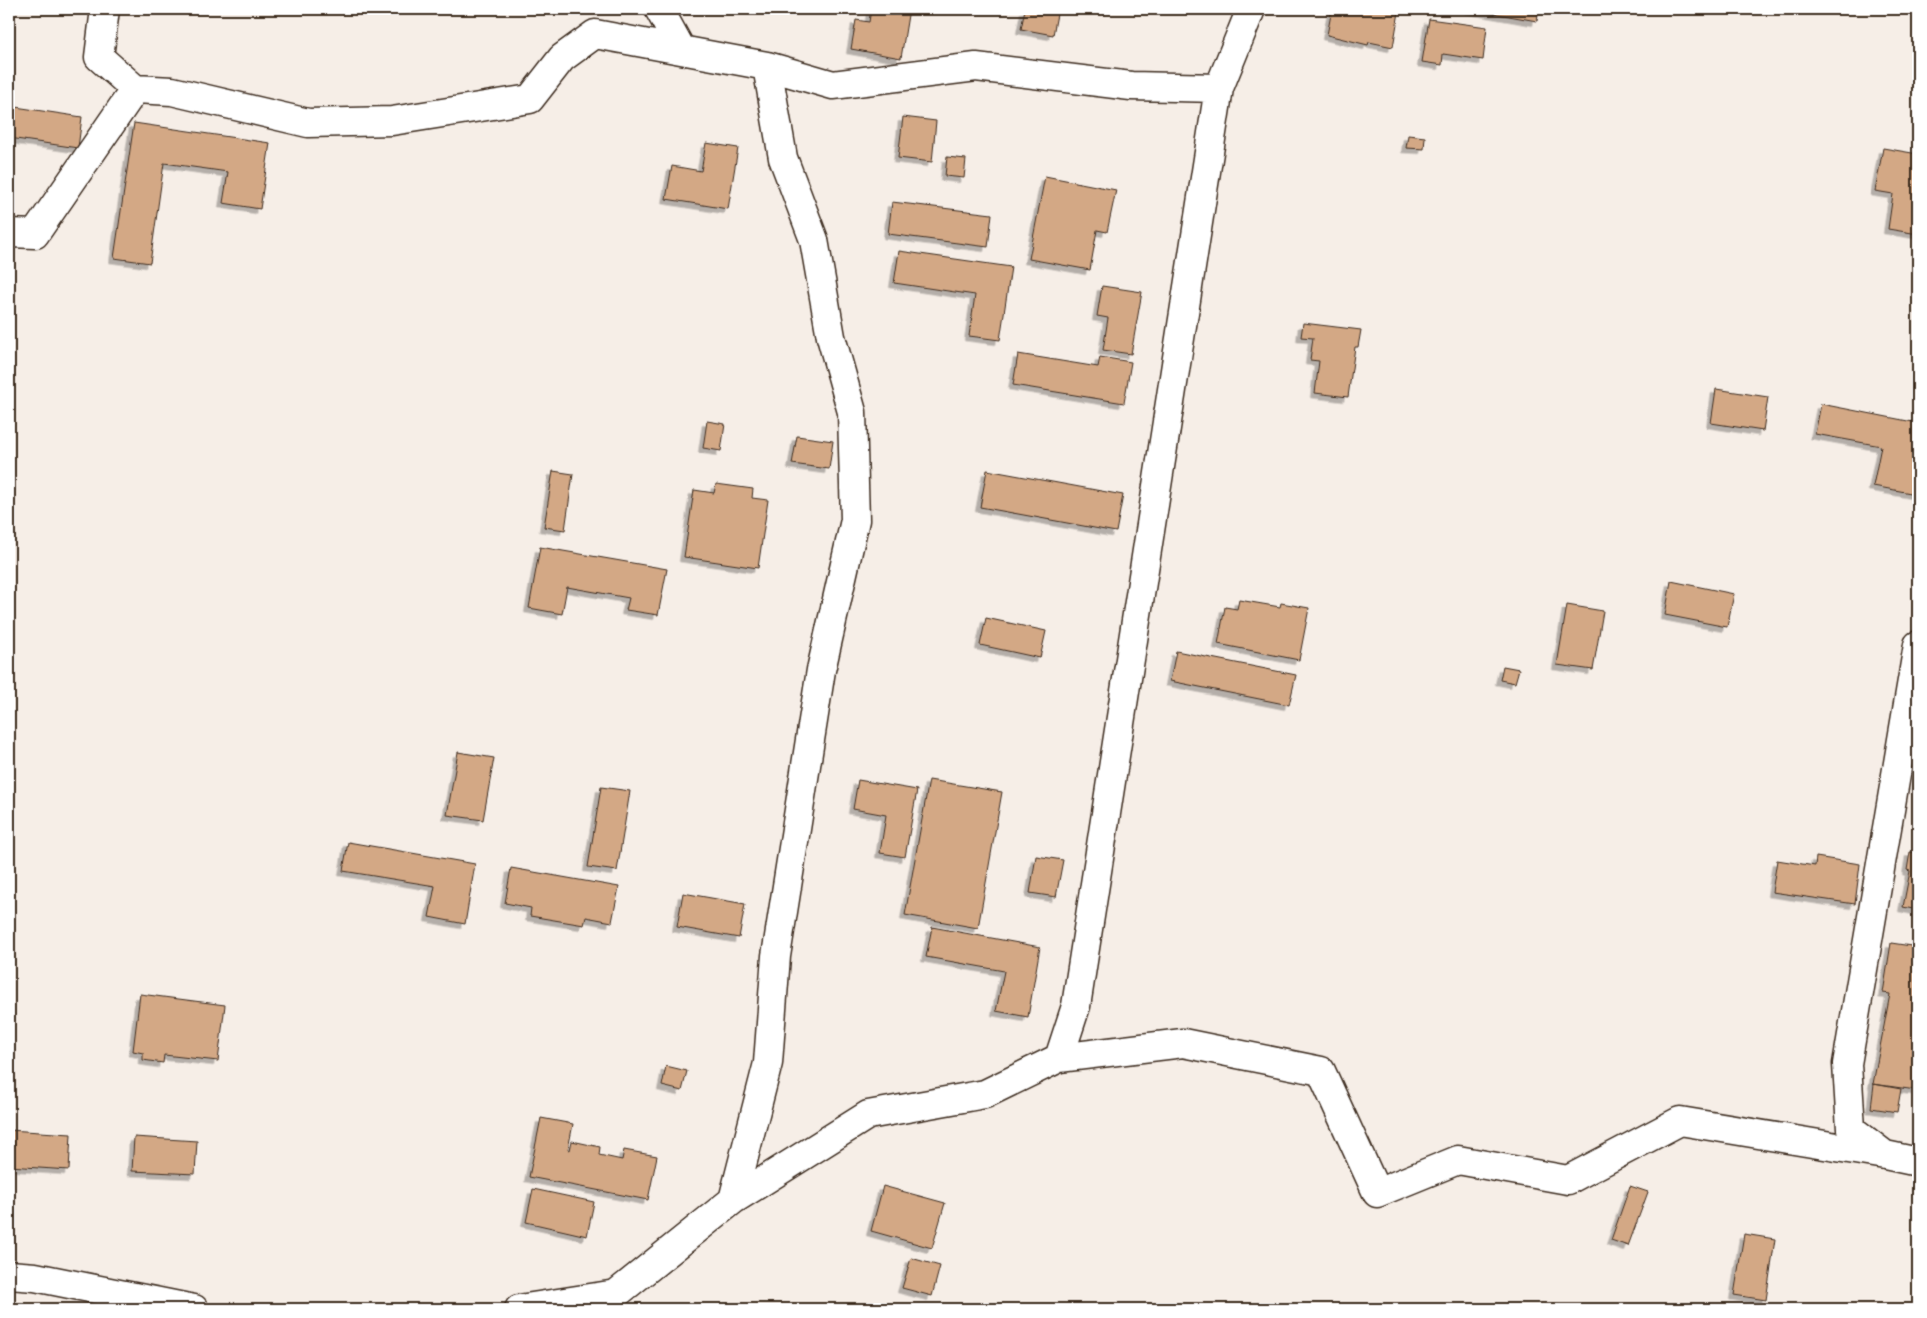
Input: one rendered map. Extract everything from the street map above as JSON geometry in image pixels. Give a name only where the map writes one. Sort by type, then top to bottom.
[{"type":"street","points":[[105,9],[99,57],[135,89],[172,91],[308,123],[392,121],[530,99],[562,58],[594,34],[767,66],[833,85],[976,67],[1131,86],[1219,88]]},
{"type":"street","points":[[659,9],[681,49]]},
{"type":"street","points":[[1059,1058],[1076,1006],[1219,88],[1251,9]]},
{"type":"street","points":[[733,1200],[768,1063],[776,956],[814,709],[855,520],[852,412],[830,336],[814,240],[783,158],[767,66]]},
{"type":"street","points":[[9,233],[35,234],[135,89]]},
{"type":"street","points":[[1885,1155],[1851,1129],[1847,1064],[1918,645]]},
{"type":"street","points":[[518,1309],[612,1301],[733,1200],[868,1115],[985,1094],[1059,1058],[1183,1043],[1321,1071],[1377,1193],[1458,1160],[1568,1180],[1680,1121],[1918,1162]]},
{"type":"street","points":[[9,1275],[35,1277],[194,1309]]},
{"type":"building","points":[[871,9],[909,9],[901,58],[851,49],[856,20],[869,22]]},
{"type":"building","points":[[1025,9],[1058,9],[1053,35],[1021,29]]},
{"type":"building","points":[[1332,9],[1379,9],[1399,12],[1393,47],[1369,42],[1368,45],[1327,35]]},
{"type":"building","points":[[1469,9],[1539,9],[1537,21]]},
{"type":"building","points":[[1429,19],[1487,27],[1483,60],[1443,54],[1442,65],[1422,62]]},
{"type":"building","points":[[9,106],[82,117],[78,148],[9,138]]},
{"type":"building","points":[[903,117],[936,121],[932,162],[898,158]]},
{"type":"building","points":[[134,123],[270,143],[260,209],[223,203],[228,172],[164,163],[150,263],[114,258]]},
{"type":"building","points":[[1408,135],[1425,137],[1424,149],[1406,148]]},
{"type":"building","points":[[706,143],[738,148],[728,209],[666,199],[672,166],[701,171]]},
{"type":"building","points":[[1883,148],[1918,154],[1918,234],[1888,229],[1893,194],[1875,191]]},
{"type":"building","points":[[947,157],[966,159],[964,178],[945,176]]},
{"type":"building","points":[[1045,176],[1116,190],[1107,232],[1097,230],[1090,270],[1029,259]]},
{"type":"building","points":[[892,202],[992,214],[988,247],[888,234]]},
{"type":"building","points":[[899,251],[1011,267],[1000,340],[969,336],[975,295],[894,283]]},
{"type":"building","points":[[1102,286],[1142,292],[1131,354],[1103,350],[1108,318],[1097,316]]},
{"type":"building","points":[[1303,323],[1361,330],[1358,347],[1355,347],[1348,397],[1315,393],[1319,361],[1310,360],[1313,338],[1301,337]]},
{"type":"building","points":[[1018,354],[1098,367],[1100,357],[1131,362],[1124,403],[1013,385]]},
{"type":"building","points":[[1716,389],[1768,397],[1763,431],[1711,423]]},
{"type":"building","points":[[1821,404],[1918,423],[1918,481],[1916,494],[1873,486],[1881,446],[1815,434]]},
{"type":"building","points":[[707,421],[725,424],[721,451],[703,448]]},
{"type":"building","points":[[797,436],[833,441],[829,469],[792,464]]},
{"type":"building","points":[[987,470],[1123,495],[1116,532],[980,507]]},
{"type":"building","points":[[553,471],[573,474],[565,530],[544,527]]},
{"type":"building","points":[[716,484],[753,489],[752,498],[768,500],[758,568],[684,557],[694,490],[714,493]]},
{"type":"building","points":[[540,547],[667,569],[658,615],[626,610],[629,598],[567,587],[562,614],[529,608]]},
{"type":"building","points":[[1671,581],[1734,594],[1727,627],[1665,615]]},
{"type":"building","points":[[1239,600],[1280,607],[1281,603],[1309,608],[1299,660],[1218,644],[1225,607],[1237,609]]},
{"type":"building","points":[[1567,605],[1603,611],[1593,670],[1557,665]]},
{"type":"building","points":[[986,618],[1046,631],[1040,658],[980,645]]},
{"type":"building","points":[[1176,651],[1296,675],[1289,705],[1170,681]]},
{"type":"building","points":[[1503,666],[1519,669],[1515,683],[1500,680]]},
{"type":"building","points":[[458,752],[494,758],[483,820],[447,815]]},
{"type":"building","points":[[858,780],[917,790],[905,857],[880,853],[886,815],[853,809]]},
{"type":"building","points":[[929,780],[1002,792],[978,928],[905,915]]},
{"type":"building","points":[[601,787],[630,791],[617,871],[588,867]]},
{"type":"building","points":[[348,842],[475,864],[465,924],[429,917],[435,886],[343,871]]},
{"type":"building","points":[[1910,852],[1918,853],[1918,910],[1903,907],[1910,871],[1907,870]]},
{"type":"building","points":[[1036,856],[1063,860],[1056,897],[1030,893]]},
{"type":"building","points":[[1816,857],[1860,864],[1855,904],[1772,892],[1777,860],[1815,866]]},
{"type":"building","points":[[511,868],[619,887],[612,922],[586,917],[584,925],[530,916],[531,908],[505,903]]},
{"type":"building","points":[[683,893],[745,904],[739,938],[677,927]]},
{"type":"building","points":[[932,927],[1040,947],[1028,1017],[996,1011],[1004,971],[926,957]]},
{"type":"building","points":[[1891,943],[1918,947],[1918,1027],[1915,1045],[1918,1046],[1918,1086],[1916,1085],[1916,1090],[1873,1084],[1890,994],[1883,993]]},
{"type":"building","points":[[140,994],[225,1005],[218,1061],[164,1055],[163,1063],[143,1060],[143,1053],[133,1051]]},
{"type":"building","points":[[1918,1027],[1918,1046],[1915,1045]]},
{"type":"building","points":[[666,1066],[687,1071],[682,1091],[662,1086]]},
{"type":"building","points":[[1874,1084],[1901,1089],[1897,1112],[1871,1108]]},
{"type":"building","points":[[541,1118],[573,1124],[568,1149],[570,1150],[572,1141],[600,1147],[599,1155],[622,1160],[624,1150],[657,1156],[648,1200],[529,1177]]},
{"type":"building","points":[[9,1130],[71,1134],[69,1170],[9,1166]]},
{"type":"building","points":[[134,1137],[197,1141],[195,1174],[132,1171]]},
{"type":"building","points":[[883,1186],[945,1203],[932,1248],[871,1231]]},
{"type":"building","points":[[1630,1186],[1648,1192],[1628,1246],[1611,1240]]},
{"type":"building","points":[[533,1189],[594,1202],[587,1236],[526,1222]]},
{"type":"building","points":[[1744,1234],[1775,1239],[1766,1300],[1734,1295]]},
{"type":"building","points":[[911,1258],[940,1266],[932,1296],[902,1288]]}]
